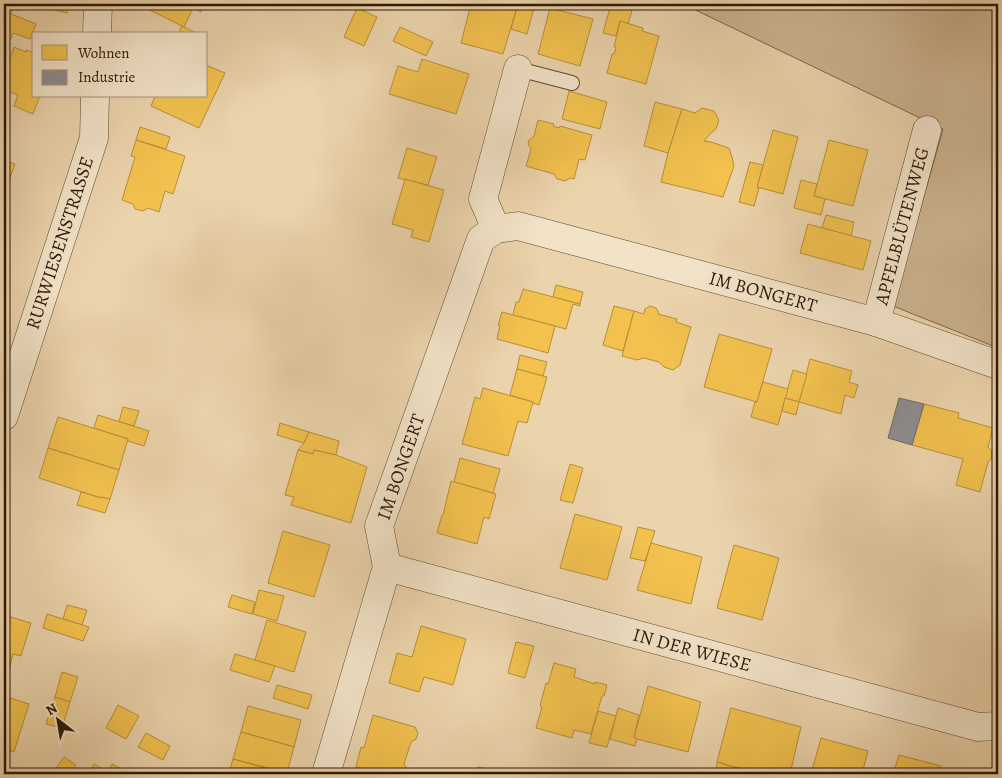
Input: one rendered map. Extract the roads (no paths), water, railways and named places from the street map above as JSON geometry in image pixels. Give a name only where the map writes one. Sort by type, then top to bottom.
[{"type":"street","points":[[97,32],[98,4]]},
{"type":"street","points":[[496,229],[483,199],[518,69]]},
{"type":"street","name":"RURWIESENSTRASSE","points":[[4,416],[94,138],[95,98]]},
{"type":"street","name":"APFELBLÜTENWEG","points":[[876,322],[927,130]]},
{"type":"street","name":"IM BONGERT","points":[[326,774],[387,567],[379,526],[481,239],[496,229],[518,226],[876,322],[998,365]]},
{"type":"street","name":"IN DER WIESE","points":[[387,567],[978,726],[998,726]]},
{"type":"lane","points":[[518,69],[572,83]]}]
